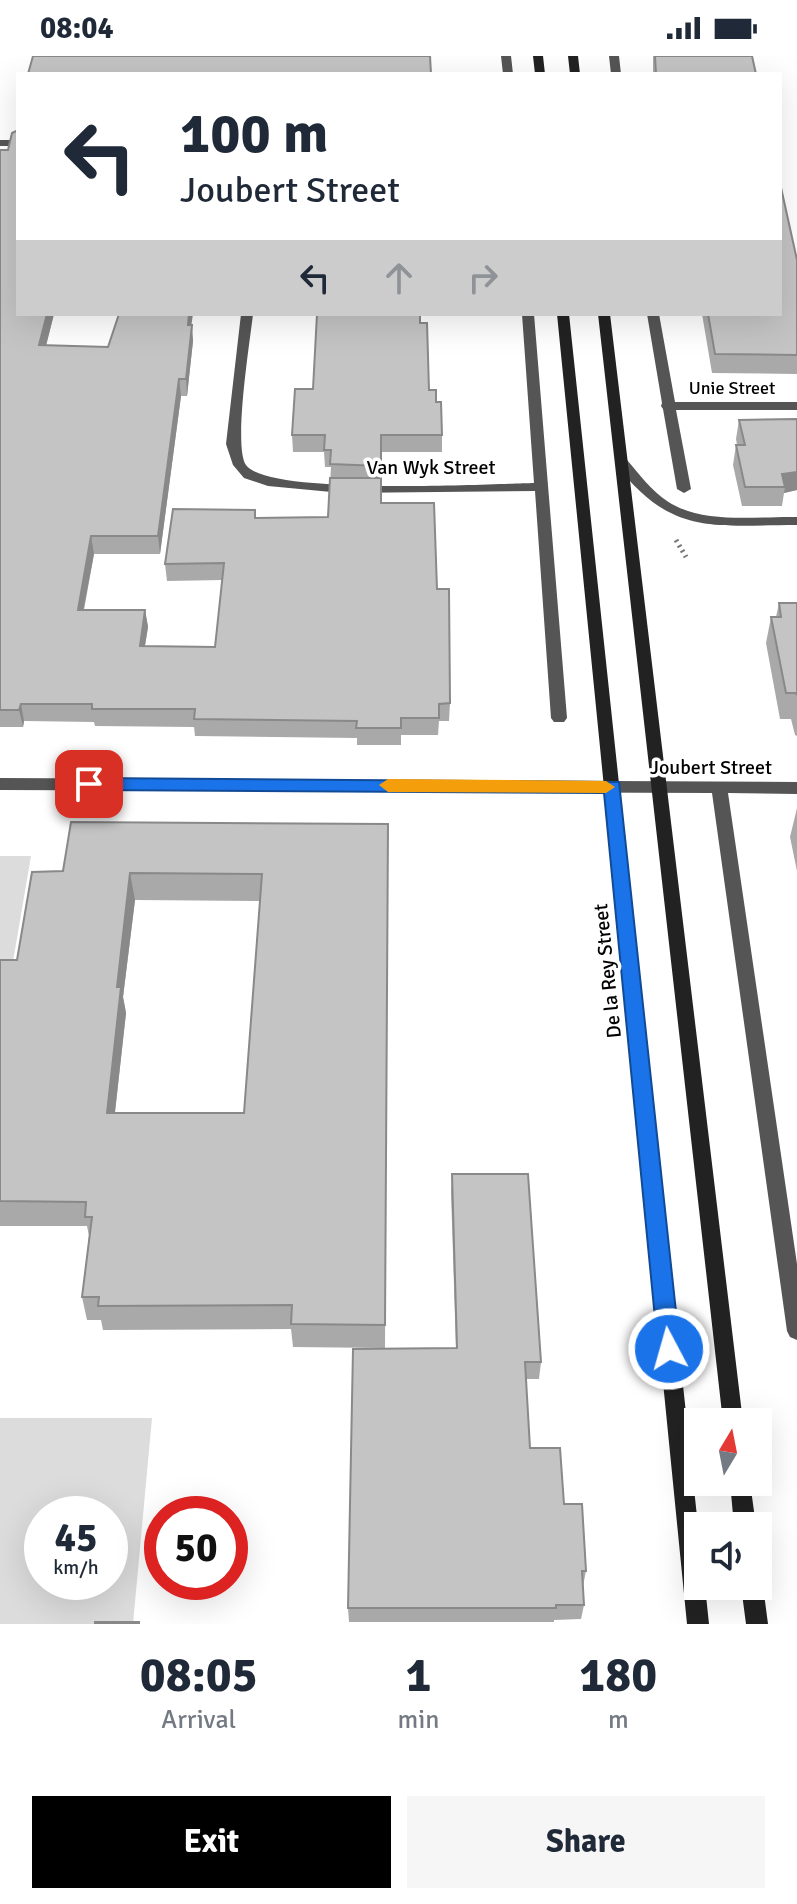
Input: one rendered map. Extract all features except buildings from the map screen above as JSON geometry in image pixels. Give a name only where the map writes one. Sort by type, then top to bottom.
[{"type":"main road","name":"De la Rey Street","points":[[563,316],[698,1624]]},
{"type":"main road","points":[[604,316],[731,1408]]},
{"type":"main road","points":[[754,1600],[757,1624]]},
{"type":"street","name":"Van Wyk Street","points":[[247,316],[233,444],[236,461],[249,476],[276,485],[316,487],[543,487]]},
{"type":"street","points":[[528,316],[559,718]]},
{"type":"street","points":[[653,316],[684,489]]},
{"type":"street","name":"Unie Street","points":[[667,406],[797,406]]},
{"type":"street","points":[[622,463],[652,497],[672,510],[691,517],[797,521]]},
{"type":"street","name":"Joubert Street","points":[[0,784],[797,788]]},
{"type":"street","points":[[719,787],[797,1331]]},
{"type":"shaded area","points":[[0,856],[31,856],[9,985],[0,1012]]},
{"type":"shaded area","points":[[0,1418],[152,1418],[133,1624],[0,1624]]},
{"type":"slow traffic","points":[[388,785],[606,787]]},
{"type":"route","points":[[89,784],[613,787],[669,1349]]}]
